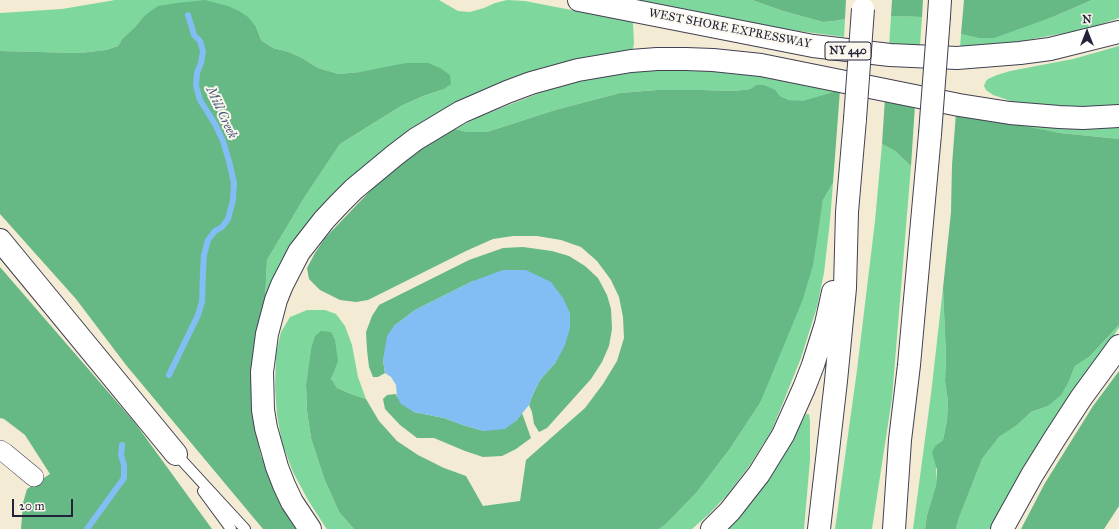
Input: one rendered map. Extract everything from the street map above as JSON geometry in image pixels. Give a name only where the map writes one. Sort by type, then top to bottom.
[{"type":"highway","name":"WEST SHORE EXPRESSWAY","points":[[579,0],[813,46],[890,56],[957,58],[1020,53],[1057,47],[1119,32]]},
{"type":"highway","points":[[819,529],[840,350],[845,288],[847,212],[863,5]]},
{"type":"highway","points":[[894,529],[900,440],[909,365],[930,134],[939,8]]},
{"type":"highway","points":[[310,529],[292,502],[284,485],[277,467],[266,428],[263,410],[262,372],[267,334],[276,300],[282,285],[300,252],[338,204],[354,189],[416,139],[461,112],[531,83],[578,70],[631,61],[686,58],[761,65],[959,105],[1010,113],[1089,118],[1119,116]]},
{"type":"highway","points":[[712,529],[730,511],[759,474],[783,435],[804,388],[829,313],[847,212]]},
{"type":"highway","points":[[0,240],[176,454]]},
{"type":"highway","points":[[1002,529],[1032,475],[1055,438],[1081,398],[1119,346]]},
{"type":"highway","points":[[882,529],[900,440]]},
{"type":"street","points":[[0,450],[34,477]]},
{"type":"lane","points":[[176,454],[231,529]]},
{"type":"lane","points":[[176,454],[246,529]]},
{"type":"green space","points":[[115,0],[439,0],[458,11],[470,12],[507,0],[525,1],[633,22],[634,44],[632,52],[410,134],[265,301],[267,260],[304,198],[340,144],[401,106],[423,96],[444,89],[360,72],[339,74],[318,68],[289,52],[273,48],[261,40],[256,27],[144,16],[122,39],[118,46],[106,50],[80,53],[0,51],[0,13],[62,9]]},
{"type":"green space","points":[[205,0],[228,6],[239,11],[248,17],[256,27],[261,40],[273,48],[289,52],[302,58],[318,68],[339,74],[360,72],[406,63],[428,63],[440,68],[450,75],[451,84],[444,89],[423,96],[401,106],[340,144],[304,198],[267,260],[265,301],[257,328],[253,355],[251,390],[253,421],[261,456],[272,483],[299,529],[263,529],[126,365],[76,299],[0,214],[0,51],[80,53],[106,50],[118,46],[122,39],[144,16],[158,6]]},
{"type":"green space","points":[[633,0],[752,0],[783,11],[823,22],[845,19],[844,37],[791,30]]},
{"type":"green space","points":[[752,0],[846,0],[845,19],[823,22],[783,11]]},
{"type":"green space","points":[[892,0],[923,0],[922,17],[891,16]]},
{"type":"green space","points":[[964,0],[1092,0],[1055,16],[994,38],[978,38],[961,34]]},
{"type":"green space","points":[[1092,0],[1119,0],[1119,18],[1086,29],[1006,44],[960,48],[961,34],[978,38],[1055,16]]},
{"type":"green space","points":[[891,16],[922,17],[920,46],[889,47]]},
{"type":"green space","points":[[1119,46],[1119,106],[1079,108],[1017,103],[993,95],[986,90],[984,86],[988,79],[1010,71],[1073,59]]},
{"type":"green space","points":[[678,69],[714,70],[759,75],[840,90],[803,102],[789,100],[780,96],[764,85],[756,85],[750,89],[734,91],[657,90],[620,93],[555,110],[487,132],[467,132],[455,129],[478,117],[552,88],[588,79],[639,71]]},
{"type":"green space","points":[[756,85],[764,85],[775,90],[780,96],[789,100],[803,101],[840,90],[833,183],[823,200],[813,265],[803,299],[760,403],[729,450],[697,492],[665,525],[659,529],[354,529],[339,512],[324,478],[311,438],[307,411],[306,384],[311,349],[315,336],[321,331],[331,332],[335,340],[338,361],[331,379],[337,388],[366,399],[379,421],[397,441],[418,455],[444,468],[466,476],[483,506],[520,501],[526,460],[585,408],[603,384],[617,361],[624,338],[623,317],[619,297],[611,280],[597,261],[581,247],[561,240],[537,236],[513,236],[493,239],[368,300],[356,302],[340,300],[320,290],[309,279],[307,268],[325,238],[372,189],[411,155],[440,136],[455,129],[467,132],[487,132],[555,110],[620,93],[657,90],[734,91],[750,89]]},
{"type":"green space","points":[[885,98],[915,105],[911,166],[895,151],[882,144]]},
{"type":"green space","points":[[956,113],[1060,133],[1119,139],[1119,325],[1089,357],[1075,366],[1061,395],[1048,406],[1031,412],[1016,426],[999,437],[982,459],[956,529],[925,529],[927,515],[936,485],[937,470],[932,452],[936,445],[943,440],[947,420],[948,402],[945,381],[946,356],[943,288],[951,212],[952,165]]},
{"type":"green space","points":[[1013,125],[1050,127],[1119,125],[1119,139],[1060,133]]},
{"type":"green space","points":[[882,144],[895,151],[911,166],[892,398],[872,529],[835,529],[857,370],[875,221]]},
{"type":"green space","points":[[833,183],[824,273],[817,307],[801,358],[772,430],[750,465],[727,495],[708,515],[692,529],[659,529],[665,525],[697,492],[729,450],[760,403],[819,224],[823,200]]},
{"type":"green space","points":[[523,247],[552,251],[569,256],[585,266],[598,278],[607,295],[611,309],[612,329],[609,346],[602,362],[591,379],[547,428],[539,432],[534,424],[529,405],[540,380],[556,362],[473,281],[415,310],[394,326],[383,360],[385,373],[378,377],[373,377],[369,367],[366,332],[372,316],[379,305],[469,260],[503,248]]},
{"type":"green space","points":[[0,267],[135,423],[212,529],[21,529],[23,503],[27,489],[50,474],[25,435],[4,419],[0,418]]},
{"type":"green space","points":[[943,288],[946,356],[945,381],[948,402],[947,420],[943,440],[936,445],[936,485],[927,515],[925,529],[913,529],[931,394]]},
{"type":"green space","points":[[307,310],[325,310],[336,314],[345,326],[352,345],[358,377],[366,399],[337,388],[331,380],[333,371],[311,350],[306,384],[307,411],[311,438],[324,478],[339,512],[354,529],[326,528],[308,500],[293,472],[282,443],[277,415],[275,387],[276,354],[281,332],[290,317]]},
{"type":"green space","points":[[1119,325],[1119,328],[1043,436],[1006,499],[991,529],[956,529],[982,459],[999,437],[1016,426],[1031,412],[1048,406],[1069,381],[1075,366],[1089,357]]},
{"type":"green space","points":[[1119,371],[1119,506],[1104,529],[1021,529],[1045,483],[1093,406]]},
{"type":"green space","points":[[396,394],[397,397],[414,412],[444,418],[484,431],[516,421],[522,413],[531,438],[516,449],[502,456],[483,457],[434,438],[417,438],[400,425],[385,409],[383,399],[387,395]]},
{"type":"green space","points":[[806,414],[809,414],[810,421],[810,460],[804,529],[725,529],[788,447]]},
{"type":"water","points":[[503,270],[526,270],[551,282],[563,298],[570,313],[570,328],[565,345],[556,362],[540,380],[529,405],[516,421],[505,429],[484,431],[444,418],[414,412],[401,404],[397,397],[396,385],[391,377],[385,373],[383,360],[387,336],[394,326],[415,310],[473,281]]},
{"type":"waterway","name":"Mill Creek","points":[[169,375],[198,315],[202,302],[204,255],[208,240],[228,219],[233,200],[234,183],[223,141],[215,124],[200,100],[196,86],[197,73],[201,63],[203,51],[200,41],[194,35],[188,15]]},
{"type":"waterway","name":"Mill Creek","points":[[87,529],[124,478],[124,465],[121,455],[122,445]]}]
